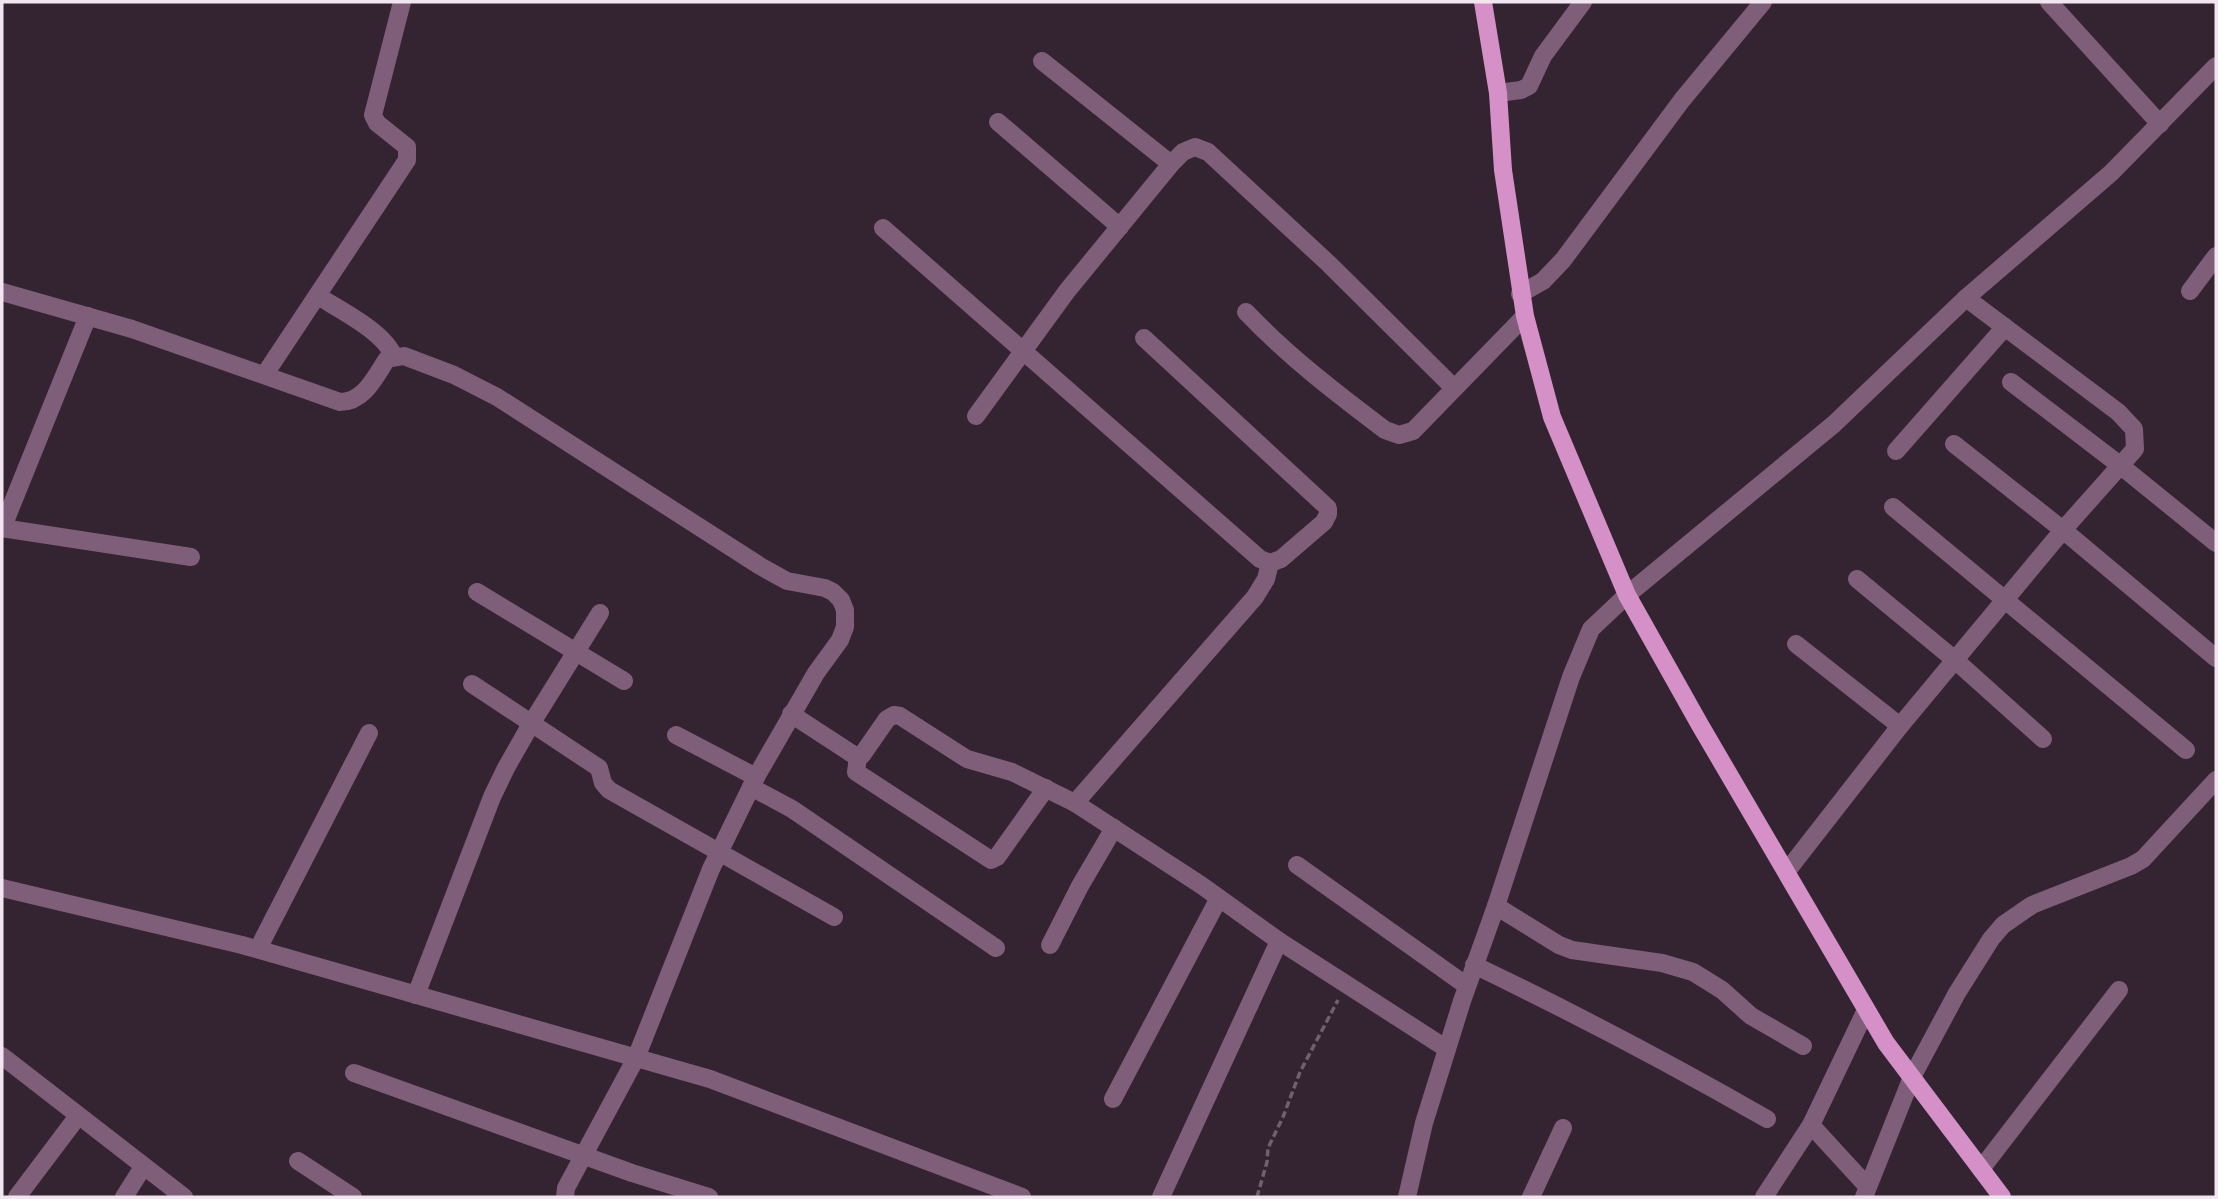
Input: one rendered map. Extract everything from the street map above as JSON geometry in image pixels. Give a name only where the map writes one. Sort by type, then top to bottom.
[{"type":"main road","points":[[1483,2],[1498,93],[1503,170],[1525,316],[1552,417],[1627,595],[1700,726],[1886,1043],[2002,1197]]},
{"type":"street","points":[[265,374],[407,160],[407,147],[377,123],[373,116],[402,2]]},
{"type":"street","points":[[1498,93],[1521,90],[1529,86],[1543,56],[1583,2]]},
{"type":"street","points":[[1520,294],[1543,281],[1563,260],[1682,100],[1763,2]]},
{"type":"street","points":[[2049,2],[2161,124]]},
{"type":"street","points":[[1042,61],[1171,164]]},
{"type":"street","points":[[1407,1197],[1424,1123],[1467,986],[1571,677],[1585,640],[1598,621],[1816,440],[1966,298],[2081,201],[2161,124],[2216,66]]},
{"type":"street","points":[[998,122],[1120,227]]},
{"type":"street","points":[[976,416],[1067,291],[1171,164],[1191,147],[1204,149],[1329,264],[1454,388]]},
{"type":"street","points":[[883,228],[1260,559],[1270,563],[1281,559],[1324,522],[1328,508],[1144,338]]},
{"type":"street","points":[[2190,291],[2216,256]]},
{"type":"street","points":[[2,292],[88,316],[265,374],[330,399],[348,402],[362,395],[387,359],[404,356],[481,388],[760,566],[787,581],[825,588],[841,600],[845,610],[845,627],[753,782],[720,851],[636,1058],[566,1188],[565,1197]]},
{"type":"street","points":[[318,296],[376,334],[391,349],[394,356]]},
{"type":"street","points":[[1787,871],[1900,726],[2063,530],[2130,456],[2136,444],[2136,432],[2131,425],[2098,396],[1966,298]]},
{"type":"street","points":[[1246,312],[1310,373],[1392,434],[1405,435],[1413,431],[1525,316]]},
{"type":"street","points":[[88,316],[2,528],[191,557]]},
{"type":"street","points":[[1896,451],[2005,327]]},
{"type":"street","points":[[2011,382],[2216,543]]},
{"type":"street","points":[[1954,444],[2063,530],[2216,658]]},
{"type":"street","points":[[1893,507],[2186,750]]},
{"type":"street","points":[[1075,803],[1255,597],[1266,579],[1270,563]]},
{"type":"street","points":[[1857,579],[1955,660],[2043,739]]},
{"type":"street","points":[[477,592],[624,681]]},
{"type":"street","points":[[416,995],[492,797],[531,724],[600,613]]},
{"type":"street","points":[[1796,645],[1900,726]]},
{"type":"street","points":[[472,684],[599,768],[603,783],[609,790],[834,917]]},
{"type":"street","points":[[792,714],[858,757]]},
{"type":"street","points":[[1046,788],[997,856],[991,860],[856,772],[858,757],[887,719],[898,715],[967,759],[1012,772],[1046,788],[1075,803],[1219,898],[1279,942],[1447,1049]]},
{"type":"street","points":[[258,949],[369,733]]},
{"type":"street","points":[[676,735],[753,782],[996,948]]},
{"type":"street","points":[[1811,1125],[1865,1192],[1912,1077],[1982,951],[2003,925],[2032,905],[2143,859],[2216,780]]},
{"type":"street","points":[[1050,945],[1114,828]]},
{"type":"street","points":[[1297,866],[1467,986]]},
{"type":"street","points":[[2,888],[258,949],[710,1079],[1022,1197]]},
{"type":"street","points":[[1113,1099],[1219,898]]},
{"type":"street","points":[[1496,906],[1566,948],[1662,963],[1693,972],[1722,990],[1751,1016],[1803,1046]]},
{"type":"street","points":[[1161,1197],[1279,942]]},
{"type":"street","points":[[1475,965],[1682,1069],[1767,1119]]},
{"type":"street","points":[[1981,1168],[2119,990]]},
{"type":"street","points":[[1764,1197],[1811,1125],[1866,1010]]},
{"type":"street","points":[[2,1056],[184,1197]]},
{"type":"street","points":[[354,1073],[709,1197]]},
{"type":"street","points":[[17,1197],[78,1116]]},
{"type":"street","points":[[1531,1197],[1563,1128]]},
{"type":"street","points":[[298,1161],[353,1197]]},
{"type":"street","points":[[124,1197],[143,1167]]},
{"type":"path","points":[[1257,1197],[1268,1148],[1300,1072],[1346,985]]}]
